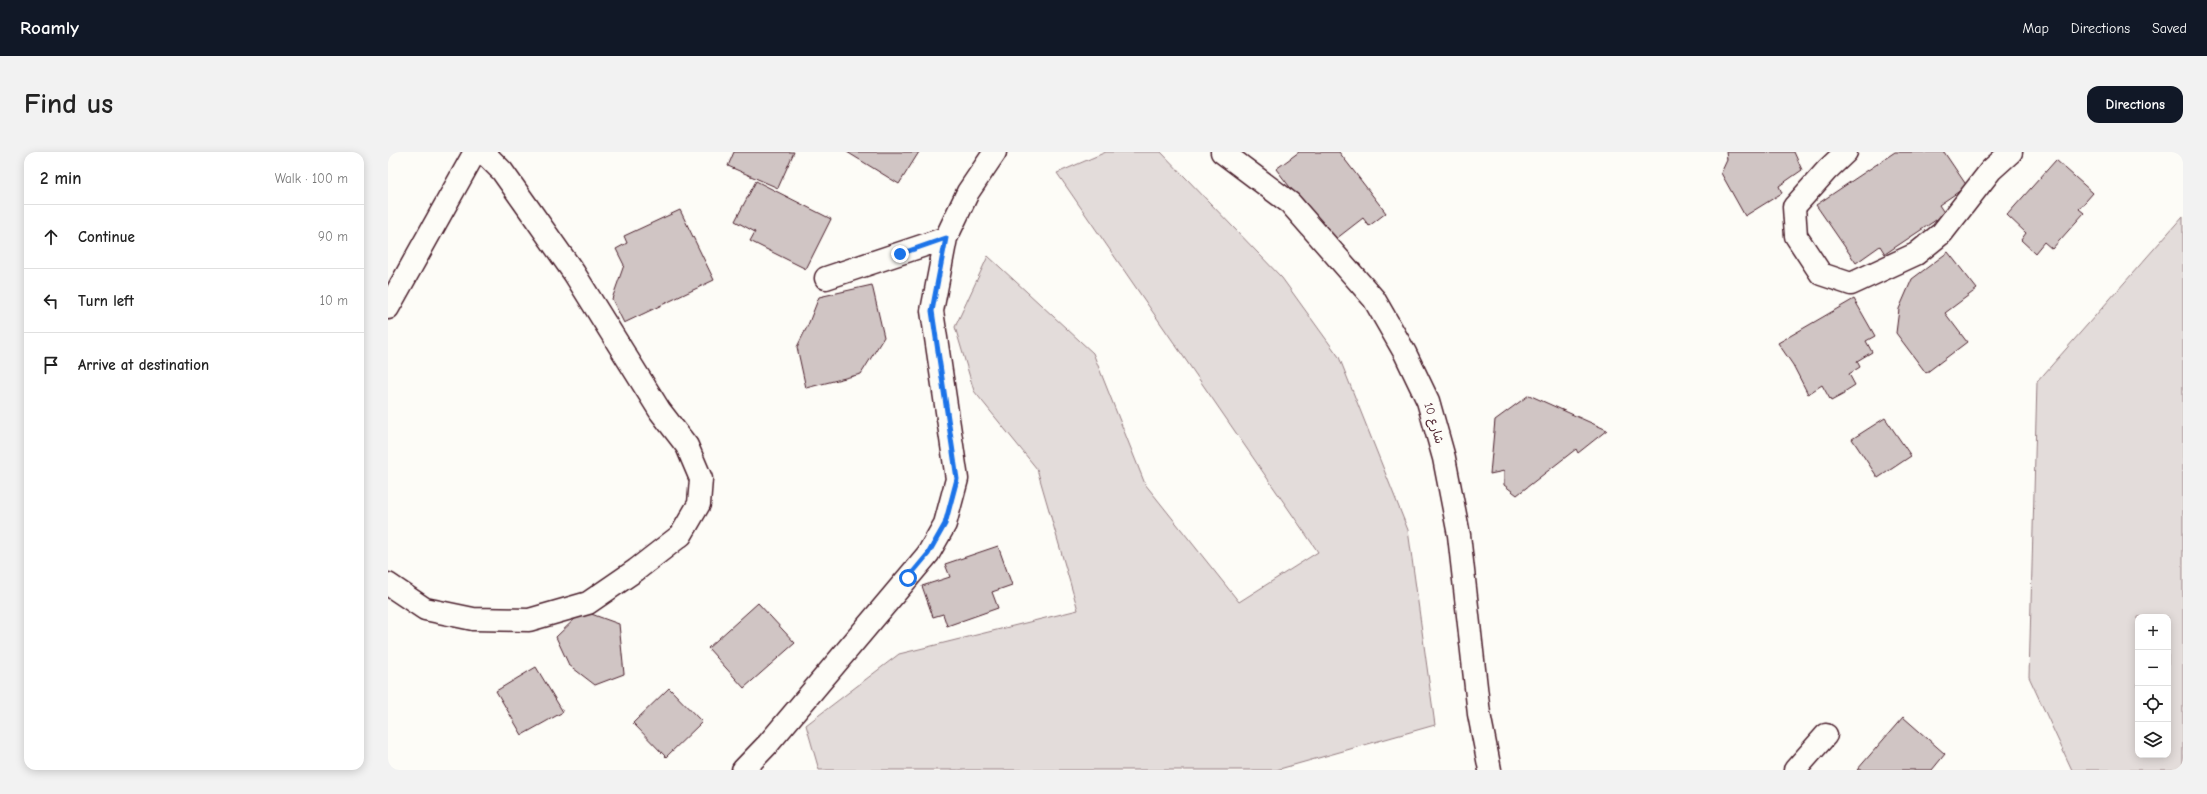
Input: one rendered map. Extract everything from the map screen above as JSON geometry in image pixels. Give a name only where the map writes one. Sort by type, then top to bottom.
[{"type":"street","points":[[388,308],[475,152]]},
{"type":"street","points":[[388,584],[425,609],[473,618],[529,620],[588,603],[636,570],[681,535],[699,504],[701,479],[687,446],[660,411],[574,273],[502,171],[483,152]]},
{"type":"street","points":[[743,770],[768,744],[928,554],[945,524],[957,479],[932,311],[946,238],[968,192],[995,152]]},
{"type":"street","name":"شارع 10","points":[[1222,152],[1290,203],[1374,299],[1405,353],[1428,401],[1444,458],[1459,535],[1479,714],[1490,770]]},
{"type":"street","points":[[1846,152],[1827,170],[1794,207],[1796,236],[1821,274],[1851,284],[1916,254],[1942,233],[1991,170],[2011,152]]},
{"type":"street","points":[[826,278],[946,238]]},
{"type":"street","points":[[1795,770],[1826,735]]},
{"type":"shaded area","points":[[1106,152],[1161,152],[1282,278],[1339,357],[1408,530],[1435,725],[1276,770],[819,770],[806,725],[899,654],[1078,610],[1037,469],[974,391],[955,327],[988,256],[1093,353],[1145,484],[1239,602],[1318,552],[1057,173]]},
{"type":"shaded area","points":[[2183,216],[2183,770],[2072,770],[2029,677],[2037,382]]},
{"type":"building","points":[[734,152],[794,152],[778,188],[728,166]]},
{"type":"building","points":[[847,152],[919,152],[899,184]]},
{"type":"building","points":[[1299,152],[1339,152],[1386,213],[1369,226],[1363,218],[1332,242],[1276,169]]},
{"type":"building","points":[[1726,152],[1794,152],[1802,170],[1779,186],[1782,193],[1745,216],[1721,173],[1727,160]]},
{"type":"building","points":[[1895,152],[1944,152],[1967,186],[1939,205],[1945,214],[1885,254],[1880,246],[1856,263],[1816,205]]},
{"type":"building","points":[[2056,160],[2093,193],[2079,209],[2084,213],[2052,249],[2044,242],[2035,253],[2021,240],[2026,233],[2007,215]]},
{"type":"building","points":[[756,181],[831,219],[806,269],[750,241],[755,232],[735,221]]},
{"type":"building","points":[[680,210],[714,280],[624,323],[612,299],[624,265],[616,249],[627,243],[624,236]]},
{"type":"building","points":[[1948,252],[1977,289],[1945,313],[1967,342],[1926,373],[1896,333],[1899,309],[1912,279]]},
{"type":"building","points":[[872,285],[884,337],[861,374],[806,388],[797,347],[808,325],[819,297]]},
{"type":"building","points":[[1854,299],[1875,336],[1866,341],[1872,352],[1857,361],[1860,367],[1849,374],[1855,385],[1844,392],[1844,394],[1831,401],[1822,385],[1808,394],[1793,365],[1778,343]]},
{"type":"building","points":[[1529,395],[1607,430],[1578,453],[1576,449],[1517,495],[1504,485],[1504,471],[1490,474],[1495,420]]},
{"type":"building","points":[[1885,418],[1911,456],[1878,478],[1852,439]]},
{"type":"building","points":[[998,546],[1012,585],[992,592],[998,608],[947,626],[943,614],[933,617],[922,586],[950,577],[945,564]]},
{"type":"building","points":[[758,603],[795,643],[744,688],[708,648]]},
{"type":"building","points":[[583,611],[619,624],[624,674],[595,685],[569,665],[556,637]]},
{"type":"building","points":[[536,667],[563,712],[522,735],[496,691]]},
{"type":"building","points":[[669,688],[702,722],[666,757],[633,723]]},
{"type":"building","points":[[1903,717],[1945,754],[1932,770],[1857,770]]},
{"type":"route","points":[[900,254],[946,238],[932,311],[933,328],[957,479],[945,524],[928,554],[908,578]]}]
